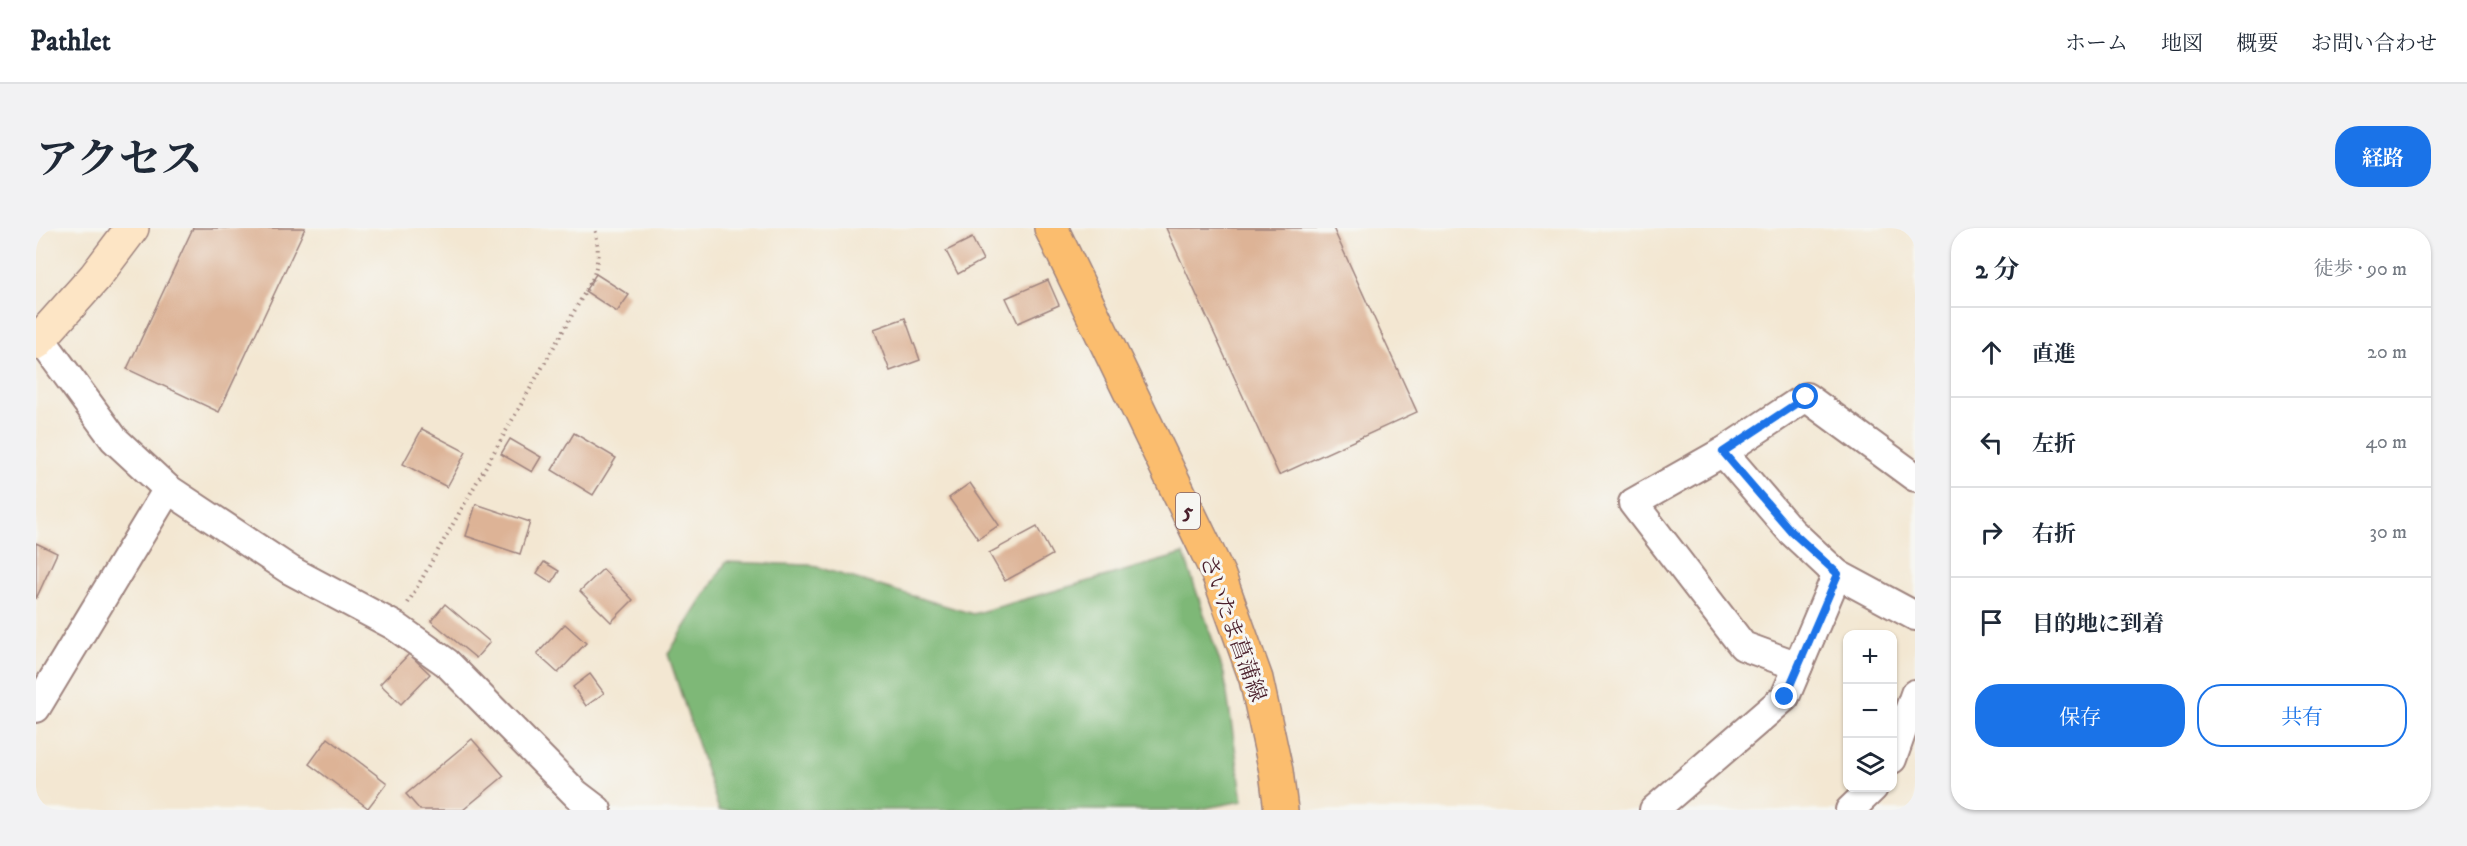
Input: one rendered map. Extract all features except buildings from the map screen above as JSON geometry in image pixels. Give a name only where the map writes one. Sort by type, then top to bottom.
[{"type":"main road","points":[[38,340],[95,278],[132,228]]},
{"type":"main road","name":"さいたま菖蒲線","points":[[1051,228],[1219,576],[1256,679],[1276,771],[1281,810]]},
{"type":"street","points":[[38,340],[114,439],[168,489],[290,570],[395,626],[447,663],[580,805]]},
{"type":"street","points":[[1798,666],[1743,646],[1633,503],[1723,452],[1806,397],[1915,477]]},
{"type":"street","points":[[1723,452],[1791,531],[1838,574],[1915,616]]},
{"type":"street","points":[[36,708],[168,489]]},
{"type":"street","points":[[1654,810],[1785,697],[1838,574]]},
{"type":"street","points":[[1897,747],[1915,694]]},
{"type":"street","points":[[1850,810],[1869,792]]},
{"type":"path","points":[[395,626],[592,280],[597,268],[599,249],[595,228]]},
{"type":"green space","points":[[1184,554],[1224,674],[1243,801],[1196,810],[719,810],[668,654],[726,562],[810,565],[973,614]]},
{"type":"route","points":[[1785,697],[1838,574],[1791,531],[1723,452],[1806,397]]}]
